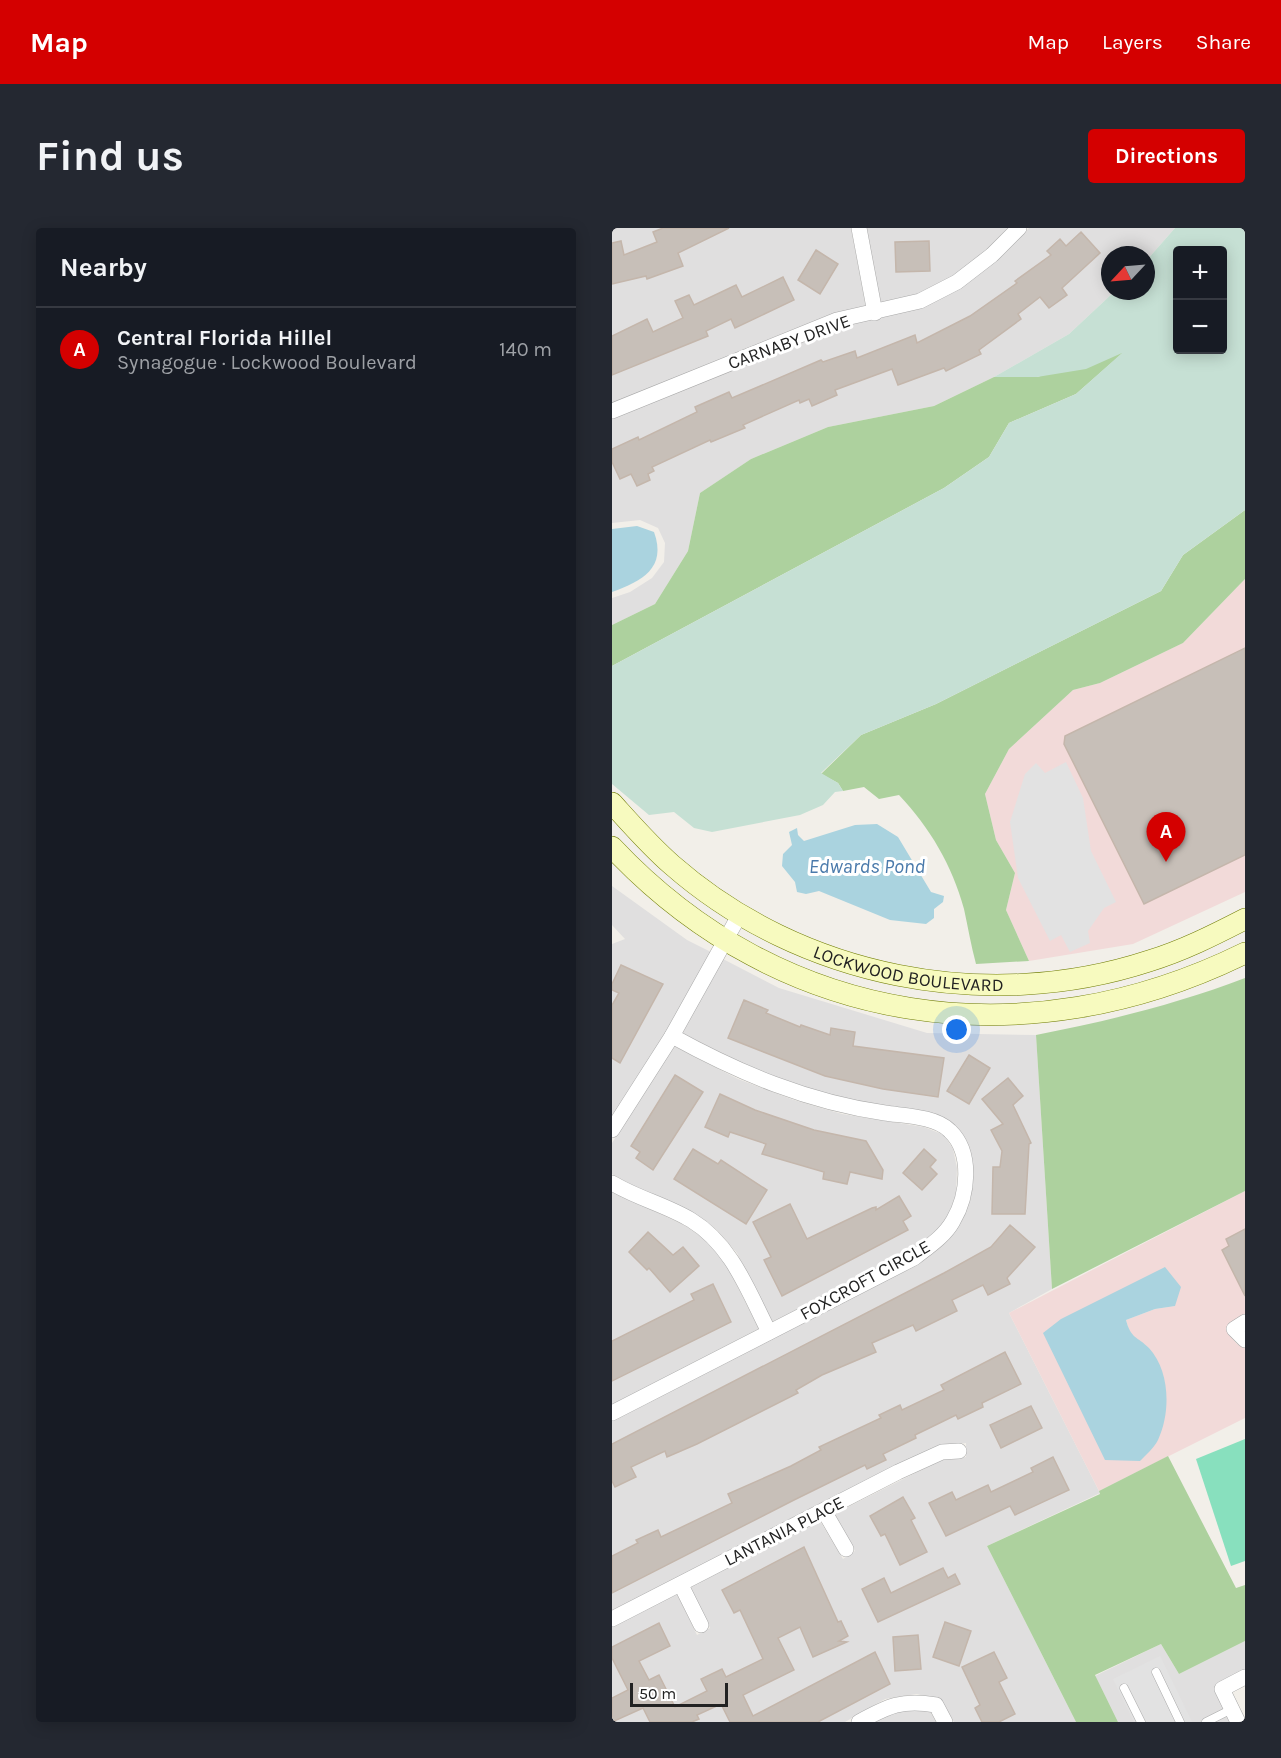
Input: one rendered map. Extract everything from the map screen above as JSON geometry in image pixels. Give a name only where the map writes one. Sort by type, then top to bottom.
[{"type":"main road","name":"LOCKWOOD BOULEVARD","points":[[612,803],[672,865],[740,914],[795,944],[828,957],[900,976],[930,981],[1011,986],[1048,983],[1109,972],[1175,952],[1245,919]]},
{"type":"main road","name":"LOCKWOOD BOULEVARD","points":[[612,847],[651,886],[688,916],[726,941],[790,974],[877,1002],[940,1013],[1006,1016],[1071,1010],[1115,1001],[1187,979],[1245,953]]},
{"type":"main road","points":[[1109,972],[1115,1001]]},
{"type":"street","points":[[859,228],[874,313]]},
{"type":"street","name":"CARNABY DRIVE","points":[[612,411],[837,320],[920,301],[957,282],[992,255],[1019,228]]},
{"type":"street","points":[[612,1130],[672,1036],[740,914]]},
{"type":"street","name":"FOXCROFT CIRCLE","points":[[612,1413],[914,1258],[936,1242],[953,1222],[964,1196],[965,1166],[960,1145],[949,1130],[927,1120],[844,1107],[797,1093],[742,1072],[672,1036]]},
{"type":"street","points":[[612,1182],[690,1220],[711,1234],[732,1258],[769,1332]]},
{"type":"street","points":[[1245,1322],[1234,1329],[1245,1340]]},
{"type":"street","name":"LANTANIA PLACE","points":[[612,1618],[681,1585],[907,1468],[942,1452],[958,1450]]},
{"type":"street","points":[[824,1511],[846,1549]]},
{"type":"street","points":[[681,1585],[700,1625]]},
{"type":"street","points":[[1235,1715],[1222,1689],[1245,1677]]},
{"type":"street","points":[[859,1722],[889,1705],[915,1701],[936,1705],[945,1722]]},
{"type":"lane","points":[[1156,1672],[1180,1722]]},
{"type":"lane","points":[[1124,1688],[1141,1722]]},
{"type":"lane","points":[[1206,1722],[1235,1715]]},
{"type":"shaded area","points":[[612,228],[851,228],[866,308],[834,314],[612,404]]},
{"type":"shaded area","points":[[866,228],[1009,228],[987,250],[953,277],[918,294],[880,305]]},
{"type":"shaded area","points":[[1029,228],[1175,228],[1155,251],[1155,246],[1101,246],[1101,300],[1105,300],[1069,334],[994,377],[934,406],[828,427],[751,459],[700,493],[688,551],[655,604],[612,625],[612,598],[630,592],[652,578],[664,562],[665,543],[658,528],[640,520],[612,523],[612,418],[838,327],[923,307],[997,260]]},
{"type":"shaded area","points":[[1245,579],[1245,892],[1133,944],[1029,961],[1006,910],[1015,873],[996,840],[985,794],[1009,749],[1073,690],[1100,683],[1183,643]]},
{"type":"shaded area","points":[[1066,762],[1083,798],[1091,851],[1116,902],[1104,908],[1088,931],[1090,943],[1070,952],[1061,935],[1050,941],[1018,878],[1010,822],[1025,774],[1036,763],[1045,773]]},
{"type":"shaded area","points":[[612,886],[687,940],[711,952],[665,1033],[612,1117],[612,944],[625,939],[612,925]]},
{"type":"shaded area","points":[[723,959],[779,988],[927,1033],[1036,1035],[1052,1289],[1009,1313],[1100,1493],[987,1546],[1076,1722],[954,1722],[942,1701],[917,1694],[885,1699],[845,1722],[612,1722],[612,1626],[677,1594],[697,1635],[710,1628],[690,1587],[820,1521],[843,1559],[855,1551],[834,1514],[943,1459],[966,1457],[966,1443],[939,1446],[612,1611],[612,1420],[959,1225],[971,1198],[972,1166],[967,1141],[953,1124],[929,1113],[846,1100],[800,1087],[746,1066],[681,1033]]},
{"type":"shaded area","points":[[674,1046],[738,1079],[794,1100],[842,1114],[924,1127],[944,1135],[953,1149],[957,1168],[956,1195],[947,1218],[931,1237],[910,1252],[772,1322],[737,1253],[717,1230],[695,1214],[629,1185],[612,1174],[612,1143]]},
{"type":"shaded area","points":[[612,1191],[686,1226],[706,1240],[725,1262],[759,1329],[612,1405]]},
{"type":"shaded area","points":[[1245,1191],[1245,1314],[1230,1324],[1228,1334],[1237,1344],[1245,1347],[1245,1418],[1099,1491],[1009,1313]],"holes":[[[1175,1306],[1155,1309],[1126,1320],[1130,1334],[1150,1349],[1061,1319]]]},
{"type":"shaded area","points":[[1245,1641],[1245,1670],[1219,1683],[1230,1722],[1118,1722],[1095,1676],[1161,1644],[1179,1674]]},
{"type":"shaded area","points":[[1160,1656],[1192,1722],[1134,1722],[1113,1679]]},
{"type":"shaded area","points":[[914,1708],[930,1711],[936,1722],[872,1722],[891,1712]]},
{"type":"green space","points":[[1175,228],[1245,228],[1245,510],[1183,555],[1161,591],[936,704],[861,735],[821,773],[838,783],[843,791],[835,792],[823,805],[800,815],[712,832],[694,828],[674,812],[649,815],[612,784],[612,666],[944,488],[989,457],[1009,423],[1076,394],[1122,353],[1086,369],[1037,377],[994,377],[1069,334],[1105,300],[1155,300],[1155,251]]},
{"type":"green space","points":[[1125,351],[1076,394],[1009,423],[989,457],[944,488],[612,666],[612,625],[655,604],[688,551],[700,493],[751,459],[828,427],[934,406],[994,377],[1037,377]]},
{"type":"green space","points":[[1245,510],[1245,579],[1183,643],[1100,683],[1073,690],[1009,749],[985,794],[996,840],[1015,873],[1006,910],[1029,961],[976,964],[964,909],[953,877],[939,848],[921,821],[899,795],[879,799],[864,787],[843,791],[838,783],[821,774],[861,735],[936,704],[1161,591],[1183,555]]},
{"type":"green space","points":[[1245,978],[1245,1191],[1052,1289],[1036,1035],[1142,1011]]},
{"type":"green space","points":[[1245,1439],[1245,1561],[1231,1566],[1196,1459]]},
{"type":"green space","points":[[1168,1456],[1236,1588],[1245,1585],[1245,1641],[1179,1674],[1161,1644],[1095,1675],[1118,1722],[1076,1722],[987,1546],[1100,1494],[1099,1491]]},
{"type":"water","points":[[637,526],[654,532],[657,555],[654,564],[642,578],[612,592],[612,529]]},
{"type":"water","name":"Edwards Pond","points":[[877,824],[898,837],[931,892],[944,896],[943,902],[934,909],[934,918],[926,924],[890,920],[819,891],[806,894],[797,892],[795,882],[782,866],[783,854],[792,845],[789,832],[797,828],[798,835],[804,841],[855,825]]},
{"type":"water","points":[[1165,1267],[1181,1287],[1175,1306],[1155,1309],[1126,1320],[1132,1334],[1156,1357],[1165,1380],[1166,1405],[1162,1429],[1154,1446],[1140,1461],[1105,1460],[1043,1333],[1061,1319]]},
{"type":"building","points":[[663,228],[729,228],[678,253],[683,266],[647,279],[646,276],[612,284],[612,243],[621,241],[624,255],[657,242],[653,232]]},
{"type":"building","points":[[1081,232],[1100,253],[1062,288],[1067,295],[1049,308],[1040,297],[1018,314],[1021,319],[979,350],[981,354],[946,371],[944,368],[898,385],[892,369],[835,390],[837,395],[812,406],[809,399],[800,403],[799,400],[743,425],[745,428],[711,442],[710,440],[652,467],[654,471],[648,474],[650,480],[637,486],[631,474],[620,479],[612,462],[612,449],[638,437],[639,440],[697,412],[695,407],[729,392],[732,398],[821,360],[823,362],[855,351],[857,358],[915,335],[917,343],[970,316],[1017,283],[1015,281],[1051,255],[1047,251],[1060,239],[1066,246]]},
{"type":"building","points":[[929,241],[930,271],[896,272],[895,242]]},
{"type":"building","points":[[816,250],[838,264],[820,294],[798,280]]},
{"type":"building","points":[[783,277],[794,300],[735,328],[731,319],[706,331],[708,336],[612,375],[612,336],[647,319],[653,332],[683,318],[675,301],[689,295],[694,305],[736,285],[742,297]]},
{"type":"building","points":[[1245,648],[1245,855],[1144,904],[1064,744],[1065,736]]},
{"type":"building","points":[[621,965],[663,984],[620,1063],[612,1058],[612,1005],[619,993],[612,990],[612,984]]},
{"type":"building","points":[[744,1000],[768,1010],[766,1013],[800,1027],[801,1025],[830,1035],[831,1028],[855,1032],[853,1046],[944,1058],[938,1097],[883,1089],[825,1076],[728,1038]]},
{"type":"building","points":[[969,1055],[990,1068],[969,1104],[947,1091]]},
{"type":"building","points":[[675,1075],[703,1092],[653,1170],[636,1158],[640,1152],[631,1146]]},
{"type":"building","points":[[1008,1078],[1023,1096],[1013,1105],[1031,1143],[1029,1144],[1025,1214],[992,1214],[993,1167],[1000,1167],[1002,1151],[991,1130],[1003,1124],[982,1099]]},
{"type":"building","points":[[720,1094],[755,1110],[814,1130],[866,1141],[883,1170],[882,1179],[850,1172],[847,1184],[823,1179],[824,1172],[762,1154],[766,1144],[730,1132],[728,1137],[705,1127]]},
{"type":"building","points":[[693,1149],[718,1164],[721,1160],[767,1190],[746,1224],[674,1179]]},
{"type":"building","points":[[924,1149],[936,1160],[930,1167],[937,1174],[922,1190],[903,1173]]},
{"type":"building","points":[[899,1196],[911,1216],[903,1221],[908,1230],[782,1296],[764,1260],[771,1257],[753,1222],[790,1204],[807,1239],[872,1208],[876,1207],[876,1210]]},
{"type":"building","points":[[1010,1225],[1035,1247],[1007,1278],[1010,1284],[988,1295],[983,1285],[952,1300],[957,1311],[916,1331],[913,1325],[872,1343],[876,1352],[822,1375],[796,1390],[798,1393],[697,1444],[667,1457],[665,1451],[631,1467],[636,1477],[615,1487],[612,1481],[612,1444],[944,1273],[991,1247]]},
{"type":"building","points":[[1245,1229],[1245,1296],[1222,1250],[1229,1246],[1226,1239]]},
{"type":"building","points":[[648,1232],[673,1255],[683,1247],[699,1266],[670,1292],[649,1268],[647,1270],[629,1252]]},
{"type":"building","points":[[713,1284],[731,1322],[612,1381],[612,1341],[694,1300],[691,1294]]},
{"type":"building","points":[[1005,1352],[1021,1384],[982,1403],[983,1407],[958,1419],[956,1415],[915,1435],[916,1438],[883,1454],[886,1460],[867,1469],[865,1465],[612,1593],[612,1556],[638,1543],[636,1540],[658,1530],[661,1537],[732,1503],[728,1494],[791,1466],[821,1450],[819,1447],[881,1418],[879,1415],[900,1405],[902,1410],[944,1390],[941,1385]]},
{"type":"building","points":[[1031,1406],[1042,1428],[1001,1448],[990,1425]]},
{"type":"building","points":[[1053,1457],[1069,1490],[1015,1515],[1010,1506],[946,1536],[929,1503],[952,1492],[956,1500],[988,1485],[991,1492],[1033,1472],[1031,1468]]},
{"type":"building","points":[[903,1497],[915,1518],[911,1520],[927,1552],[900,1565],[885,1534],[881,1536],[870,1516]]},
{"type":"building","points":[[804,1547],[838,1622],[841,1621],[848,1636],[839,1641],[847,1642],[813,1657],[800,1627],[778,1638],[794,1670],[743,1695],[753,1716],[875,1652],[890,1684],[818,1722],[730,1722],[721,1704],[697,1715],[699,1719],[692,1722],[650,1722],[643,1708],[612,1722],[612,1698],[628,1690],[612,1658],[612,1647],[659,1623],[670,1646],[639,1661],[649,1680],[659,1675],[675,1707],[707,1691],[701,1679],[722,1669],[726,1677],[763,1659],[740,1610],[734,1613],[722,1590]]},
{"type":"building","points":[[943,1568],[948,1578],[955,1574],[960,1584],[878,1622],[862,1589],[884,1578],[891,1593]]},
{"type":"building","points":[[945,1622],[971,1631],[959,1666],[933,1657]]},
{"type":"building","points":[[918,1635],[921,1669],[895,1671],[893,1637]]},
{"type":"building","points":[[994,1652],[1007,1678],[999,1682],[1015,1714],[999,1722],[982,1722],[975,1708],[980,1705],[962,1667]]},
{"type":"place","name":"Central Florida Hillel","points":[[1166,862]]}]
